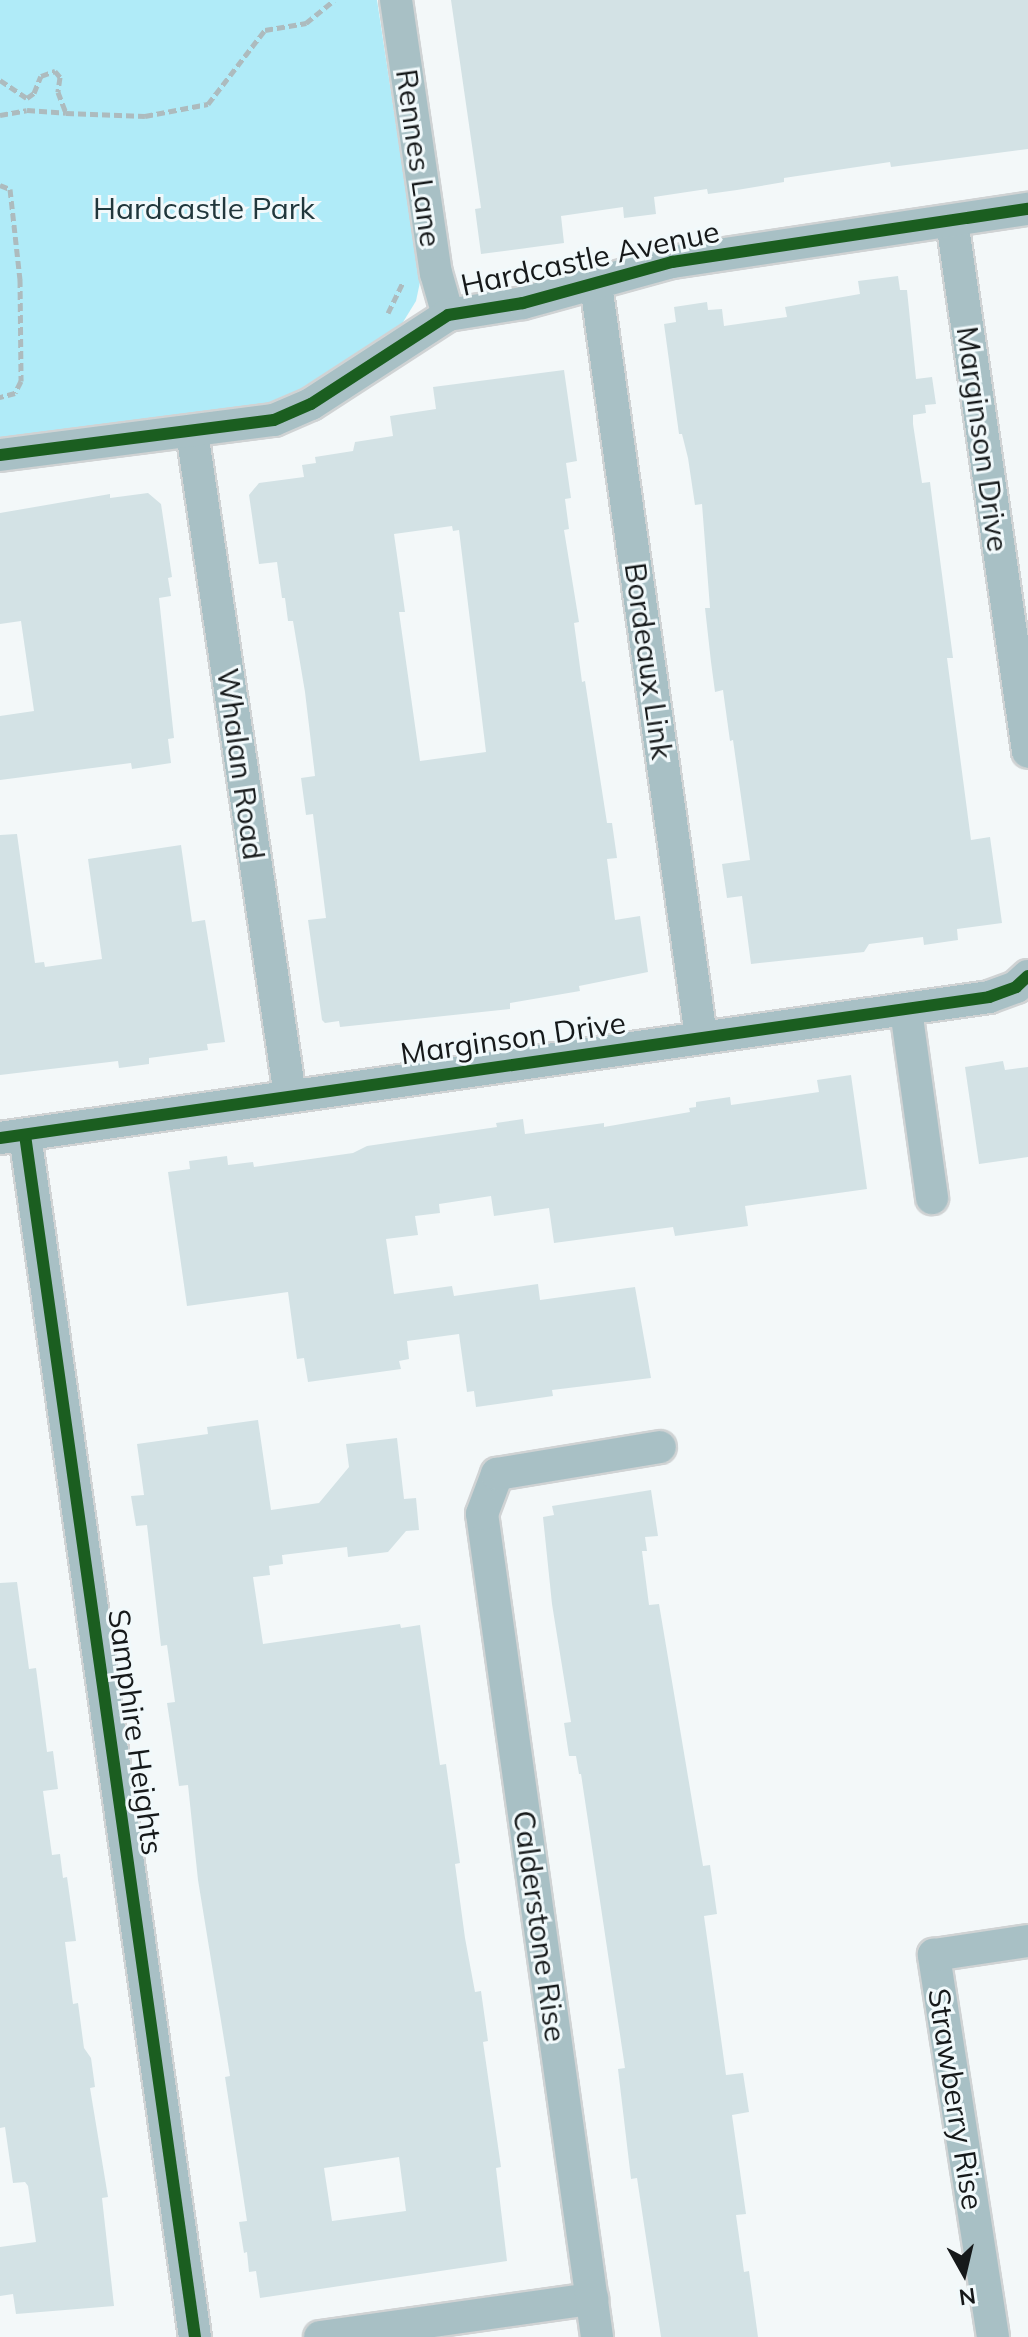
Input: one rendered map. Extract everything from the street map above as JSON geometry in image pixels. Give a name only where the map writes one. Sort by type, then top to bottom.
[{"type":"street","name":"Rennes Lane","points":[[396,0],[436,273],[448,315]]},
{"type":"street","name":"Hardcastle Avenue","points":[[0,455],[192,432],[292,414],[448,315],[523,303],[672,262],[1028,209]]},
{"type":"street","name":"Marginson Drive","points":[[952,221],[1028,752]]},
{"type":"street","name":"Bordeaux Link","points":[[596,285],[701,1037]]},
{"type":"street","name":"Whalan Road","points":[[192,432],[290,1096]]},
{"type":"street","name":"Marginson Drive","points":[[12,1136],[989,997],[1016,987],[1028,976]]},
{"type":"street","points":[[906,1010],[932,1198]]},
{"type":"street","name":"Samphire Heights","points":[[12,1136],[195,2337]]},
{"type":"street","name":"Calderstone Rise","points":[[597,2337],[482,1514],[497,1474],[660,1447]]},
{"type":"street","name":"Strawberry Rise","points":[[993,2337],[934,1955],[1028,1941]]},
{"type":"street","points":[[320,2337],[592,2299]]},
{"type":"path","points":[[0,115],[27,110],[145,116],[208,104],[265,30],[306,23],[334,0]]},
{"type":"path","points":[[0,80],[27,98],[34,93],[41,76],[55,71],[60,77],[58,92],[66,113]]},
{"type":"path","points":[[0,185],[10,189],[18,264],[21,381],[15,393],[0,397]]},
{"type":"path","points":[[384,321],[405,279],[436,273]]},
{"type":"green space","name":"Hardcastle Park","points":[[0,0],[377,0],[420,282],[416,301],[400,327],[384,342],[296,397],[280,403],[0,442]]},
{"type":"building","points":[[451,0],[1028,0],[1028,149],[891,167],[890,162],[784,178],[784,182],[737,190],[708,194],[707,189],[654,197],[656,214],[624,218],[623,207],[561,216],[564,243],[481,254],[475,209],[481,208]]},
{"type":"building","points":[[898,276],[900,290],[907,290],[916,379],[932,377],[936,404],[925,405],[926,413],[913,415],[913,424],[922,483],[930,482],[953,658],[947,658],[971,840],[990,837],[1002,923],[957,929],[958,940],[924,945],[923,937],[869,944],[864,952],[751,964],[742,896],[727,898],[722,864],[750,860],[723,690],[715,692],[705,608],[710,608],[702,504],[695,505],[688,458],[682,434],[679,434],[664,324],[676,322],[674,307],[707,302],[708,310],[722,309],[724,326],[787,317],[785,307],[860,294],[858,281]]},
{"type":"building","points":[[564,370],[577,461],[566,463],[571,498],[565,499],[569,529],[564,530],[579,622],[574,623],[582,682],[585,681],[607,823],[612,823],[617,858],[607,859],[615,920],[640,916],[648,972],[579,986],[580,991],[510,1003],[510,1009],[340,1027],[339,1021],[325,1023],[322,1020],[308,920],[326,918],[313,814],[306,815],[301,778],[315,776],[293,621],[288,621],[277,562],[259,564],[249,495],[259,483],[304,477],[302,465],[316,463],[315,457],[353,451],[355,442],[393,436],[390,416],[436,409],[433,387]],"holes":[[[452,526],[453,531],[459,530],[486,752],[420,761],[399,612],[405,612],[394,534]]]},
{"type":"building","points":[[148,493],[161,504],[172,577],[168,578],[171,596],[159,598],[174,738],[168,739],[171,763],[132,769],[131,763],[0,780],[0,716],[34,711],[21,621],[0,624],[0,513],[110,494],[110,498]]},
{"type":"building","points":[[17,834],[35,963],[44,962],[45,967],[102,959],[88,859],[181,845],[192,922],[205,920],[225,1042],[207,1044],[208,1050],[149,1058],[149,1064],[119,1068],[118,1061],[0,1075],[0,835]]},
{"type":"building","points":[[1003,1061],[1005,1070],[1028,1067],[1028,1157],[979,1164],[965,1067]]},
{"type":"building","points":[[851,1075],[867,1189],[745,1206],[748,1226],[675,1236],[673,1227],[554,1243],[549,1208],[494,1216],[491,1196],[439,1204],[440,1213],[415,1216],[418,1235],[386,1239],[394,1294],[452,1286],[454,1296],[538,1284],[540,1300],[635,1287],[651,1378],[552,1390],[553,1396],[476,1407],[474,1391],[467,1392],[459,1334],[407,1341],[409,1359],[399,1361],[401,1369],[308,1382],[304,1358],[297,1359],[288,1292],[187,1306],[168,1172],[190,1169],[189,1161],[227,1156],[228,1165],[253,1162],[254,1167],[353,1153],[367,1146],[497,1127],[496,1123],[523,1119],[525,1134],[604,1123],[604,1127],[690,1112],[689,1108],[696,1107],[696,1102],[730,1097],[731,1105],[819,1092],[817,1080]]},
{"type":"building","points":[[258,1420],[271,1510],[319,1503],[349,1467],[346,1444],[397,1438],[404,1499],[416,1498],[419,1530],[406,1531],[388,1552],[348,1557],[347,1547],[282,1555],[283,1564],[269,1566],[270,1575],[253,1577],[263,1644],[400,1624],[401,1628],[420,1625],[440,1765],[446,1764],[460,1863],[455,1864],[465,1938],[475,1992],[481,1991],[488,2041],[483,2042],[501,2167],[496,2168],[507,2261],[260,2298],[256,2271],[249,2272],[239,2222],[247,2221],[225,2077],[230,2076],[198,1880],[188,1785],[179,1786],[167,1703],[175,1702],[167,1645],[161,1646],[147,1525],[136,1526],[131,1496],[144,1495],[137,1444],[208,1434],[207,1427]],"holes":[[[399,2157],[406,2211],[332,2221],[324,2168]]]},
{"type":"building","points":[[651,1490],[658,1536],[645,1537],[647,1551],[642,1551],[649,1605],[659,1604],[703,1866],[710,1865],[717,1914],[704,1916],[726,2075],[743,2073],[749,2112],[732,2115],[746,2214],[736,2215],[744,2272],[749,2271],[758,2337],[661,2337],[637,2178],[631,2179],[618,2069],[625,2068],[581,1774],[576,1756],[569,1756],[564,1723],[571,1722],[552,1604],[543,1517],[554,1515],[552,1506]]},
{"type":"building","points":[[17,1582],[29,1669],[36,1668],[47,1752],[53,1751],[58,1789],[43,1791],[52,1855],[60,1854],[63,1878],[67,1877],[76,1941],[65,1942],[73,2004],[78,2003],[84,2048],[91,2058],[95,2087],[90,2088],[108,2197],[102,2198],[114,2306],[16,2314],[13,2294],[0,2296],[0,2247],[36,2242],[28,2186],[25,2182],[13,2183],[5,2127],[0,2128],[0,1583]]},
{"type":"cycle path","points":[[0,455],[274,420],[311,404],[448,315],[523,303],[672,262],[1028,209]]},
{"type":"cycle path","points":[[0,1138],[989,997],[1016,987],[1028,976]]},
{"type":"cycle path","points":[[25,1135],[195,2337]]}]
